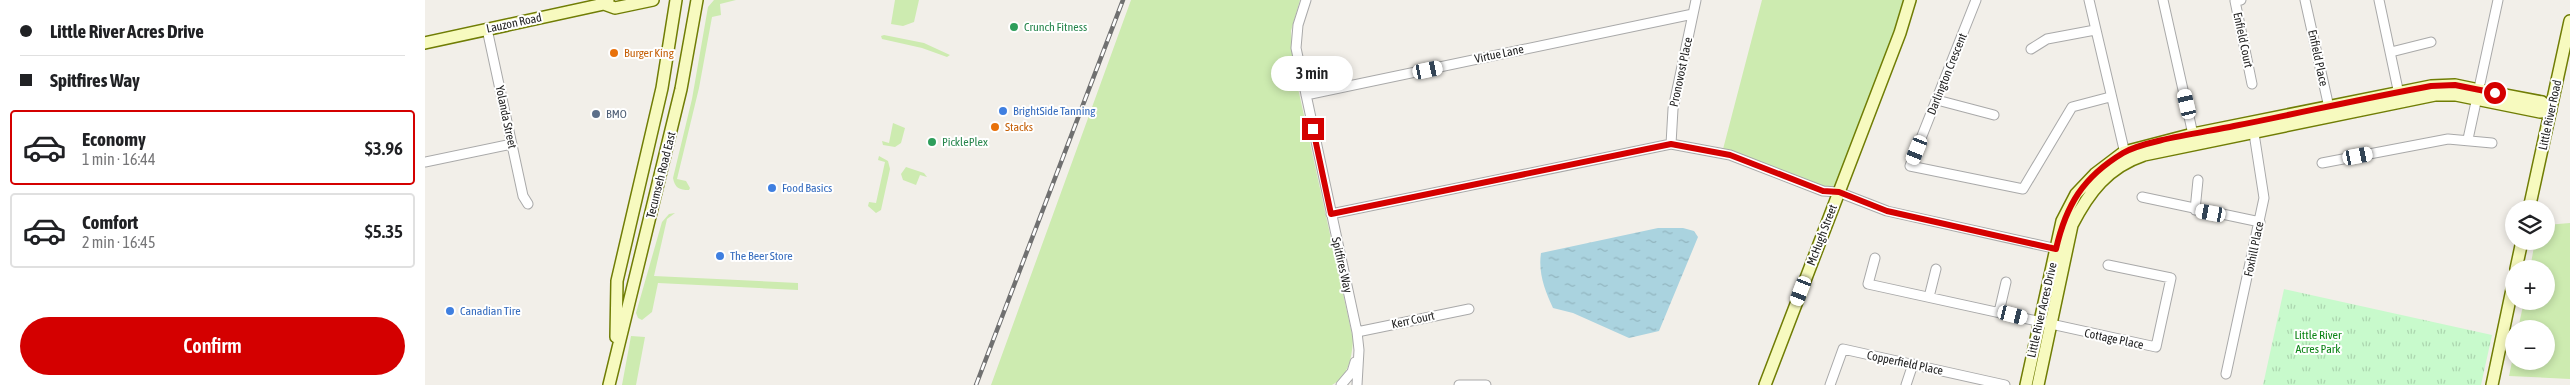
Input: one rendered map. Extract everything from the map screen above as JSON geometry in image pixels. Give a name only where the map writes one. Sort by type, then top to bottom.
[{"type":"street","name":"Lauzon Road","points":[[425,43],[606,2],[615,8],[653,0]]},
{"type":"street","name":"Tecumseh Road East","points":[[616,349],[617,281],[662,88],[676,0]]},
{"type":"street","name":"Tecumseh Road East","points":[[609,385],[616,349],[629,304],[681,89],[697,0]]},
{"type":"street","name":"Spitfires Way","points":[[1306,0],[1298,25],[1296,48],[1357,332],[1359,350],[1357,385]]},
{"type":"street","name":"Pronovost Place","points":[[1671,144],[1673,108],[1696,0]]},
{"type":"street","name":"McHugh Street","points":[[1765,385],[1900,33],[1910,0]]},
{"type":"street","name":"Darlington Crescent","points":[[1976,0],[1910,166],[2023,189],[2072,107],[2110,97]]},
{"type":"street","points":[[2089,0],[2125,157]]},
{"type":"street","points":[[2163,0],[2194,139]]},
{"type":"street","name":"Enfield Court","points":[[2241,0],[2235,2],[2252,84]]},
{"type":"street","name":"Enfield Place","points":[[2305,0],[2329,111]]},
{"type":"street","points":[[2379,0],[2399,97]]},
{"type":"street","points":[[2469,139],[2498,0]]},
{"type":"street","name":"Virtue Lane","points":[[1305,95],[1693,14]]},
{"type":"street","name":"Little River Road","points":[[2531,200],[2570,21]]},
{"type":"street","name":"Yolanda Street","points":[[487,29],[523,196],[528,204]]},
{"type":"street","points":[[2031,49],[2047,40],[2095,30]]},
{"type":"street","points":[[2391,52],[2431,42]]},
{"type":"street","name":"Little River Acres Drive","points":[[2026,385],[2045,324],[2061,250],[2084,201],[2102,179],[2125,157],[2194,139],[2399,97],[2431,86],[2455,85],[2478,95],[2542,102],[2551,110]]},
{"type":"street","points":[[1937,100],[1994,115]]},
{"type":"street","name":"Foxhill Place","points":[[2226,374],[2264,198],[2253,127]]},
{"type":"street","points":[[2322,163],[2448,139],[2469,139],[2492,143]]},
{"type":"street","points":[[425,162],[512,144]]},
{"type":"street","points":[[1331,214],[1671,144],[1730,155],[1823,191],[1839,192],[1887,211],[2061,250]]},
{"type":"street","points":[[2195,210],[2198,180]]},
{"type":"street","points":[[2142,198],[2260,222]]},
{"type":"street","name":"Cottage Place","points":[[1875,258],[1868,284],[2156,347],[2171,278],[2108,265]]},
{"type":"street","points":[[1929,297],[1936,269]]},
{"type":"street","points":[[1999,312],[2006,282]]},
{"type":"street","name":"Kerr Court","points":[[1357,332],[1469,309]]},
{"type":"street","points":[[2492,385],[2508,310]]},
{"type":"street","name":"Little River Acres Drive","points":[[2038,385],[2045,324]]},
{"type":"street","name":"Copperfield Place","points":[[1830,385],[1843,349],[2005,385]]},
{"type":"street","points":[[1341,385],[1353,372],[1359,350]]},
{"type":"street","points":[[1906,385],[1913,364]]},
{"type":"street","points":[[1459,385],[1486,385]]},
{"type":"green space","points":[[714,0],[736,0],[720,4],[721,15],[712,17],[699,88],[677,179],[686,181],[690,188],[689,190],[683,190],[676,186],[673,178],[692,99],[708,7]]},
{"type":"green space","points":[[895,0],[919,0],[914,22],[903,26],[891,24]]},
{"type":"green space","points":[[1131,0],[1300,0],[1291,31],[1294,70],[1353,339],[1349,365],[1342,377],[1332,385],[991,385]]},
{"type":"green space","points":[[1762,0],[1910,0],[1838,192],[1722,153]]},
{"type":"green space","points":[[881,36],[924,43],[950,55],[947,57],[922,48],[882,39]]},
{"type":"green space","points":[[893,123],[905,128],[901,143],[895,147],[883,145],[882,141],[889,143]]},
{"type":"green space","points":[[879,156],[888,161],[890,169],[881,210],[876,213],[868,206],[869,202],[876,203],[885,162],[878,160]]},
{"type":"green space","points":[[906,167],[924,173],[927,177],[920,175],[916,185],[903,180],[901,174]]},
{"type":"green space","points":[[675,213],[667,219],[654,276],[798,283],[798,290],[658,283],[652,312],[642,320],[638,318],[636,313],[662,222],[669,214]]},
{"type":"green space","points":[[2570,223],[2570,379],[2509,376],[2510,370],[2555,370],[2555,320],[2520,320],[2522,310],[2555,310],[2555,260],[2532,260],[2533,250],[2555,250],[2555,224]]},
{"type":"green space","name":"Little River Acres Park","points":[[2284,289],[2492,335],[2481,385],[2263,385]]},
{"type":"green space","points":[[631,336],[645,337],[636,385],[622,385]]},
{"type":"water","points":[[1658,228],[1683,228],[1694,231],[1698,237],[1659,331],[1629,338],[1573,313],[1553,308],[1543,282],[1540,268],[1541,253]]},
{"type":"railway","points":[[976,385],[1123,0]]},
{"type":"place","name":"Crunch Fitness","points":[[1014,27]]},
{"type":"place","name":"Burger King","points":[[614,53]]},
{"type":"place","name":"BrightSide Tanning","points":[[1003,111]]},
{"type":"place","name":"BMO","points":[[596,114]]},
{"type":"place","name":"Stacks","points":[[995,127]]},
{"type":"place","name":"PicklePlex","points":[[932,142]]},
{"type":"place","name":"Food Basics","points":[[772,188]]},
{"type":"place","name":"The Beer Store","points":[[720,256]]},
{"type":"place","name":"Canadian Tire","points":[[450,311]]},
{"type":"route","points":[[1313,129],[1331,214],[1642,148],[1671,144],[1730,155],[1823,191],[1839,192],[1887,211],[2056,249],[2062,221],[2076,194],[2095,174],[2124,152],[2141,146],[2193,134],[2252,123],[2328,105],[2431,86],[2455,85],[2495,93]]}]
